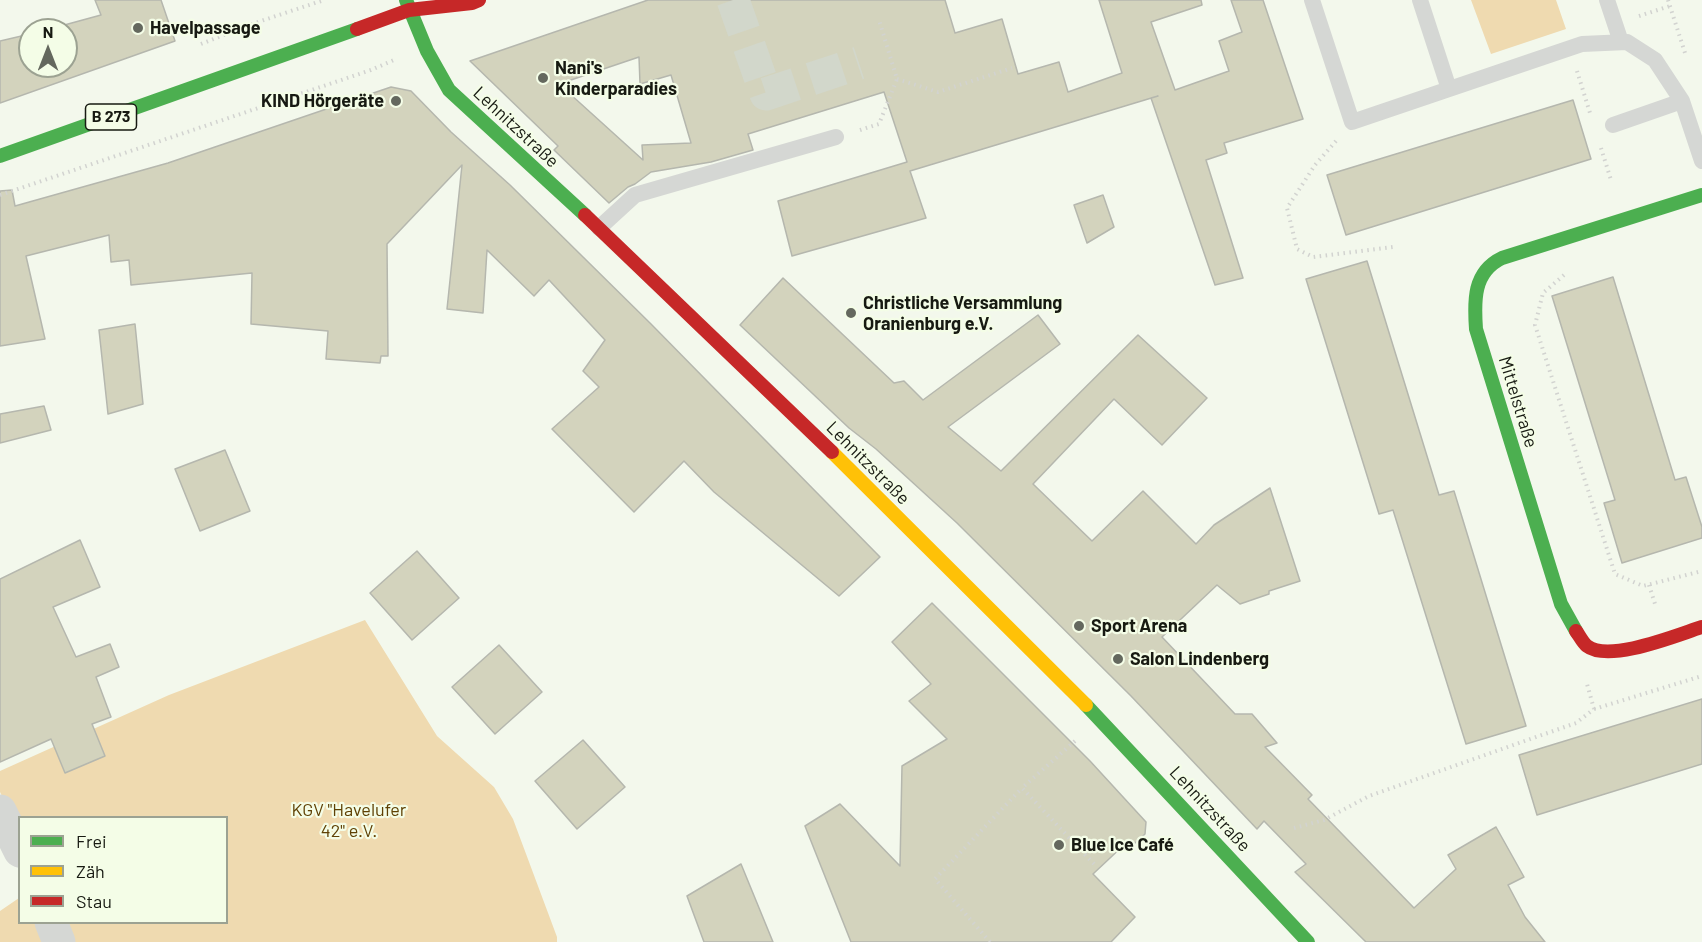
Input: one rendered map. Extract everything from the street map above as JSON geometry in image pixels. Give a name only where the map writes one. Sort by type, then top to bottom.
[{"type":"main road","name":"B 273","points":[[0,156],[411,3],[472,3],[479,0]]},
{"type":"main road","name":"Lehnitzstraße","points":[[411,3],[427,51],[449,90],[599,228],[794,415],[1103,722],[1308,942]]},
{"type":"main road","name":"Mittelstraße","points":[[1587,646],[1561,604],[1476,329],[1474,300],[1479,277],[1494,262],[1510,255],[1702,195]]},
{"type":"main road","points":[[1587,646],[1600,652],[1623,651],[1702,627]]},
{"type":"street","points":[[0,811],[18,847]]},
{"type":"street","points":[[52,924],[59,942]]},
{"type":"lane","points":[[1312,0],[1352,122],[1582,44],[1627,42],[1655,60],[1682,101],[1702,161]]},
{"type":"lane","points":[[1420,0],[1449,89]]},
{"type":"lane","points":[[1607,0],[1621,42]]},
{"type":"lane","points":[[1613,125],[1682,101]]},
{"type":"lane","points":[[599,228],[635,195],[836,137]]},
{"type":"path","points":[[201,44],[324,0]]},
{"type":"path","points":[[1668,0],[1688,62]]},
{"type":"path","points":[[836,137],[879,124],[897,79],[879,20]]},
{"type":"path","points":[[0,195],[371,70],[393,60]]},
{"type":"path","points":[[897,79],[938,92],[1012,68]]},
{"type":"path","points":[[1352,122],[1315,165],[1287,208],[1297,249],[1313,257],[1393,247]]},
{"type":"path","points":[[1573,272],[1562,276],[1543,293],[1535,325],[1615,574],[1643,586],[1702,571]]},
{"type":"path","points":[[1587,646],[1585,675],[1594,709]]},
{"type":"path","points":[[1294,828],[1324,820],[1369,796],[1576,723],[1594,709],[1702,676]]},
{"type":"path","points":[[990,942],[935,879],[1022,788],[1071,745]]},
{"type":"path","points":[[1022,788],[1094,864]]},
{"type":"green space","points":[[1471,0],[1556,0],[1566,29],[1491,54]]},
{"type":"green space","name":"KGV \"Havelufer 42\" e.V.","points":[[365,620],[437,736],[494,787],[513,819],[557,942],[0,942],[0,911],[18,899],[18,924],[228,924],[228,816],[18,816],[18,831],[0,792],[0,771],[169,695]]},
{"type":"building","points":[[95,0],[161,0],[175,41],[78,75],[78,21],[101,15]]},
{"type":"building","points":[[648,0],[945,0],[955,33],[1002,19],[1018,74],[1059,62],[1068,92],[1122,73],[1099,0],[1201,0],[1202,5],[1151,22],[1175,90],[1229,71],[1219,41],[1242,32],[1231,0],[1263,0],[1303,119],[1224,143],[1227,153],[1206,160],[1243,278],[1215,285],[1151,98],[910,171],[926,218],[792,256],[778,201],[907,162],[884,92],[748,134],[753,150],[711,162],[651,172],[609,203],[554,150],[558,146],[470,61]],"holes":[[[639,57],[640,84],[671,75],[691,143],[642,145],[643,160],[559,84]]]},
{"type":"building","points":[[18,37],[18,78],[71,78],[0,103],[0,41]]},
{"type":"building","points":[[391,87],[411,91],[451,132],[510,185],[651,324],[880,557],[839,596],[714,492],[684,461],[634,512],[552,429],[599,387],[583,371],[605,340],[549,280],[534,296],[487,250],[483,313],[447,309],[462,165],[387,244],[388,356],[381,356],[380,363],[326,359],[328,331],[251,324],[252,273],[131,285],[129,260],[111,262],[109,235],[26,256],[45,339],[0,346],[0,191],[12,190],[15,206],[168,163]]},
{"type":"building","points":[[1573,100],[1591,159],[1346,235],[1327,175]]},
{"type":"building","points":[[1103,195],[1114,227],[1087,243],[1074,205]]},
{"type":"building","points":[[1367,261],[1439,495],[1454,491],[1526,726],[1466,744],[1393,510],[1379,514],[1306,279]]},
{"type":"building","points":[[1613,277],[1675,480],[1686,477],[1702,527],[1702,538],[1622,563],[1604,503],[1615,500],[1552,296]]},
{"type":"building","points":[[783,278],[894,383],[904,381],[923,400],[1038,315],[1060,344],[948,427],[1001,471],[1138,335],[1207,398],[1162,445],[1114,399],[1033,484],[1092,541],[1143,491],[1196,544],[1214,525],[1270,488],[1300,581],[1240,604],[1217,585],[1162,637],[1235,714],[1252,714],[1277,743],[1265,747],[1312,795],[1308,799],[1414,908],[1456,869],[1448,855],[1496,827],[1524,877],[1508,885],[1525,917],[1545,942],[1366,942],[1295,872],[1306,864],[1264,821],[1257,829],[1131,696],[957,523],[876,449],[849,428],[740,325]]},
{"type":"building","points":[[135,324],[143,404],[108,414],[99,330]]},
{"type":"building","points":[[44,406],[51,430],[0,443],[0,414]]},
{"type":"building","points":[[225,450],[250,511],[200,531],[175,469]]},
{"type":"building","points":[[80,540],[100,587],[53,607],[76,657],[110,644],[119,667],[96,677],[111,717],[92,724],[105,756],[65,773],[51,739],[0,762],[0,579]]},
{"type":"building","points":[[417,551],[459,598],[412,640],[370,593]]},
{"type":"building","points":[[932,603],[1090,761],[1146,822],[1145,834],[1135,843],[1126,843],[1093,874],[1135,917],[1111,942],[851,942],[805,826],[840,804],[900,866],[902,766],[947,739],[909,701],[931,684],[892,642]]},
{"type":"building","points":[[499,645],[542,692],[495,734],[452,687]]},
{"type":"building","points":[[1702,699],[1702,764],[1537,815],[1519,755]]},
{"type":"building","points":[[583,740],[625,787],[577,829],[535,781]]},
{"type":"building","points":[[741,864],[773,942],[704,942],[687,896]]},
{"type":"tunnel","points":[[733,0],[766,94],[859,63]]},
{"type":"traffic: fast","points":[[406,0],[427,51],[449,90],[585,215]]},
{"type":"traffic: fast","points":[[0,156],[357,29]]},
{"type":"traffic: fast","points":[[1576,631],[1561,604],[1476,329],[1477,288],[1485,271],[1502,258],[1702,195]]},
{"type":"traffic: fast","points":[[1086,705],[1308,942]]},
{"type":"traffic: slow","points":[[832,452],[1086,705]]},
{"type":"traffic: jam","points":[[357,29],[409,10],[472,3],[479,0]]},
{"type":"traffic: jam","points":[[585,215],[832,452]]},
{"type":"traffic: jam","points":[[1576,631],[1587,646],[1597,650],[1611,651],[1643,646],[1702,627]]},
{"type":"place","name":"Havelpassage","points":[[138,28]]},
{"type":"place","name":"Nani's Kinderparadies","points":[[543,78]]},
{"type":"place","name":"KIND Hörgeräte","points":[[396,101]]},
{"type":"place","name":"Christliche Versammlung Oranienburg e.V.","points":[[851,313]]},
{"type":"place","name":"Sport Arena","points":[[1079,626]]},
{"type":"place","name":"Salon Lindenberg","points":[[1118,659]]},
{"type":"place","name":"Blue Ice Café","points":[[1059,845]]}]
